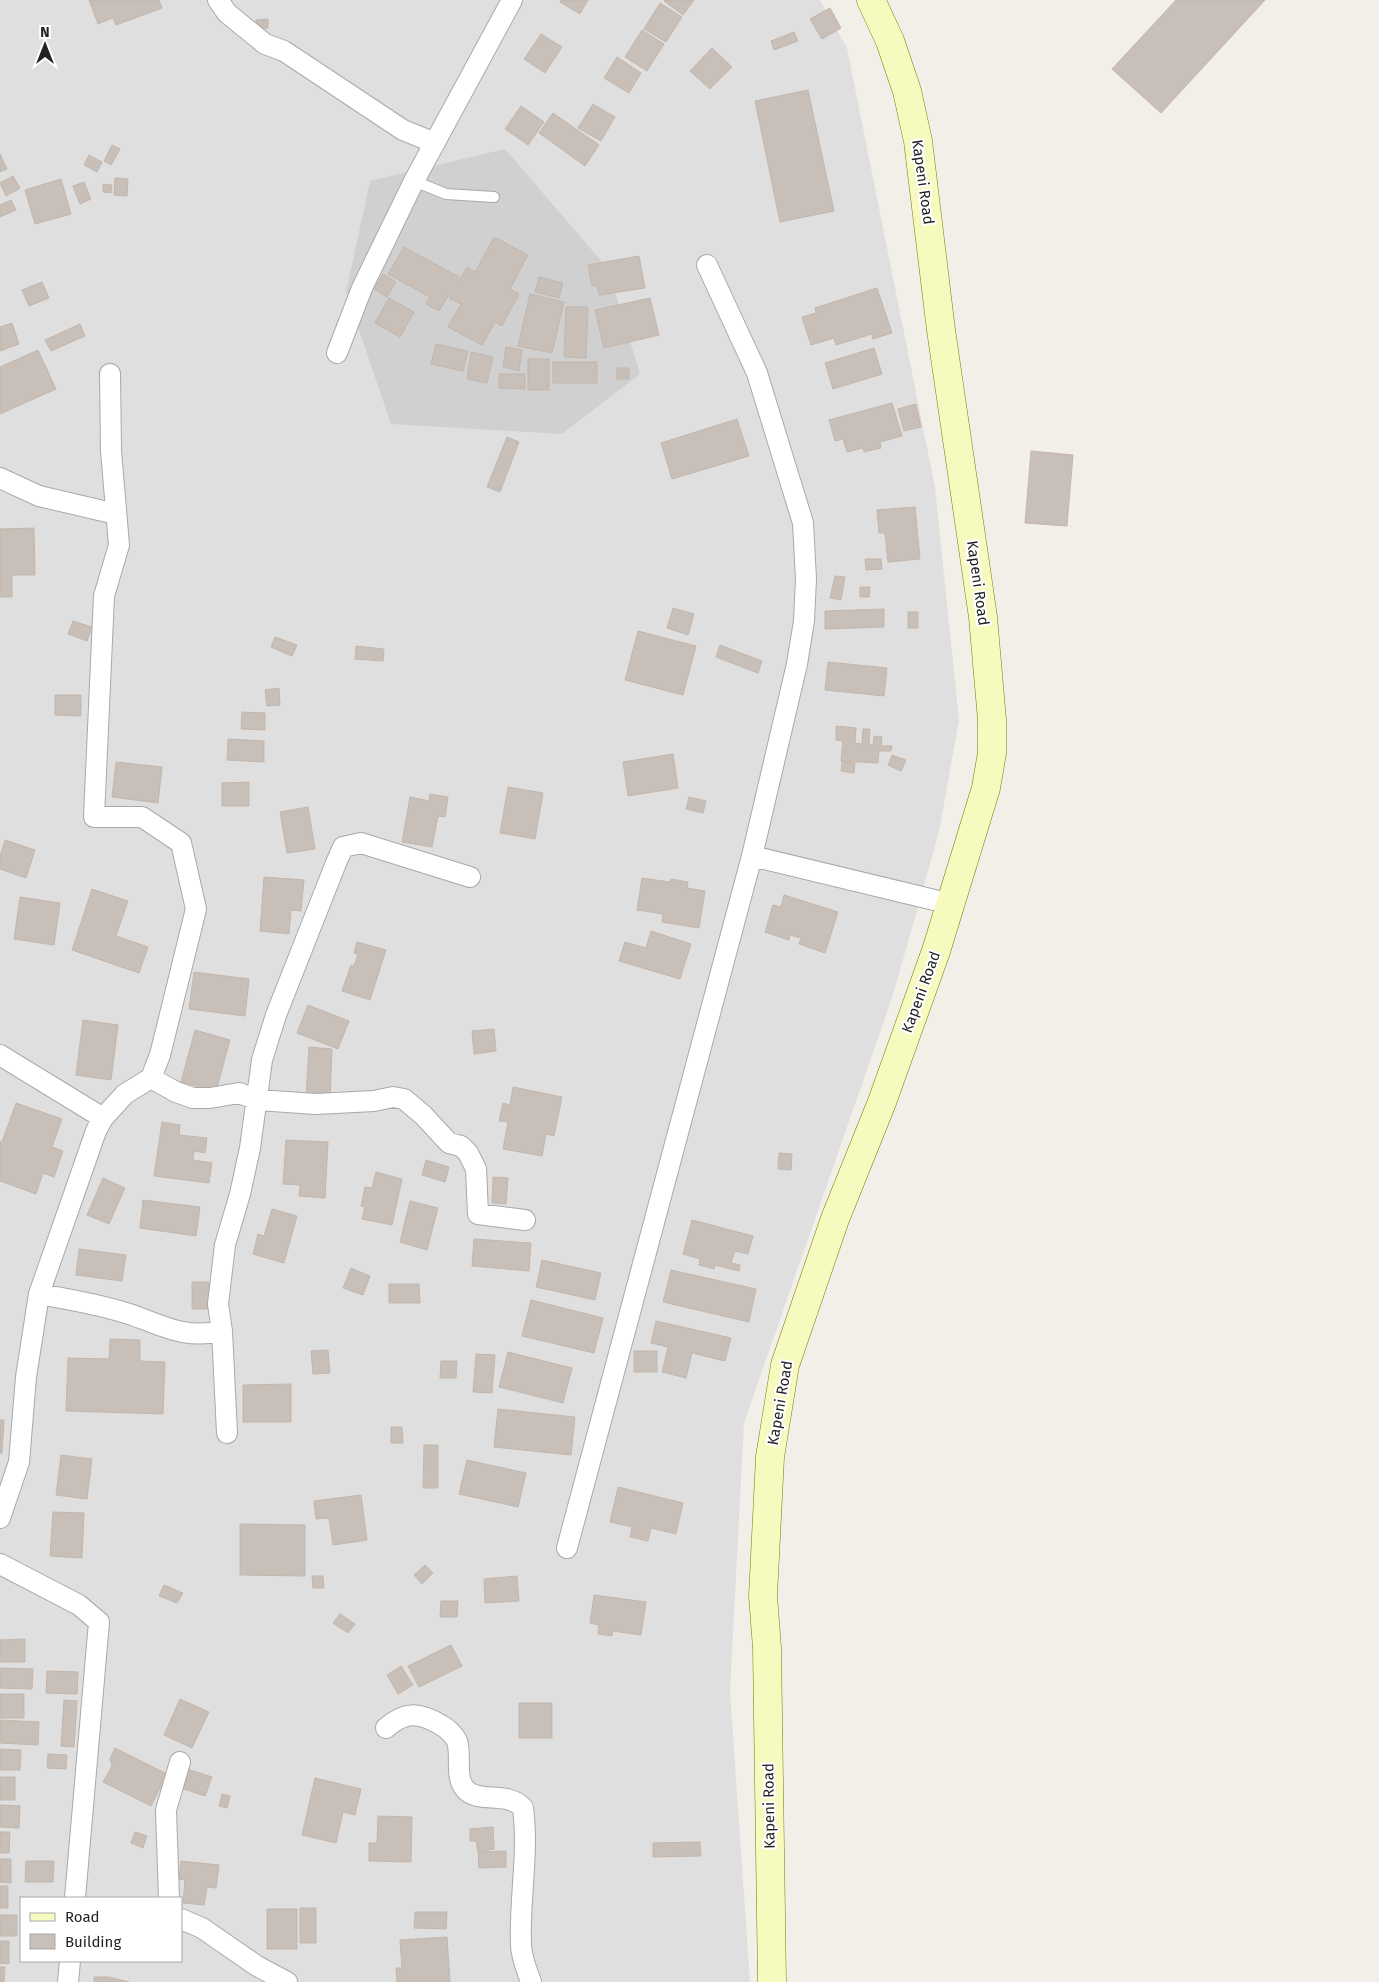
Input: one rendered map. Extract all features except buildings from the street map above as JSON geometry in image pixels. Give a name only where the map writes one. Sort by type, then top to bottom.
[{"type":"main road","name":"Kapeni Road","points":[[772,1982],[767,1648],[764,1596],[770,1457],[785,1365],[835,1219],[882,1102],[936,952],[986,788],[992,753],[991,701],[983,617],[941,330],[918,141],[907,91],[890,41],[871,0]]},
{"type":"street","points":[[218,0],[227,13],[265,44],[284,51],[403,130],[435,143]]},
{"type":"street","points":[[337,353],[362,288],[414,181],[512,0]]},
{"type":"street","points":[[567,1548],[752,856],[778,749],[800,646],[806,579],[803,523],[757,373],[707,265]]},
{"type":"street","points":[[0,1518],[19,1462],[26,1377],[39,1294],[96,1131],[104,1118],[125,1094],[151,1078],[160,1055],[196,909],[180,843],[142,817],[94,817],[104,596],[119,545],[111,452],[110,374]]},
{"type":"street","points":[[0,478],[39,496],[116,514]]},
{"type":"street","points":[[228,1433],[222,1331],[218,1304],[226,1244],[250,1148],[262,1060],[276,1015],[343,847],[361,843],[470,877]]},
{"type":"street","points":[[752,856],[951,904]]},
{"type":"street","points":[[0,1055],[104,1118]]},
{"type":"street","points":[[151,1078],[176,1092],[193,1098],[210,1098],[239,1092],[258,1100],[316,1104],[374,1101],[393,1097],[404,1099],[423,1115],[449,1143],[461,1146],[468,1153],[476,1169],[478,1214],[525,1220]]},
{"type":"street","points":[[39,1294],[89,1303],[126,1313],[188,1334],[208,1334],[222,1331]]},
{"type":"street","points":[[0,1564],[79,1605],[98,1622],[75,1897]]},
{"type":"street","points":[[386,1728],[396,1720],[408,1716],[420,1714],[430,1718],[447,1728],[457,1741],[460,1775],[466,1790],[472,1794],[512,1800],[523,1808],[526,1830],[521,1946],[531,1982]]},
{"type":"street","points":[[169,1897],[166,1810],[180,1762]]},
{"type":"street","points":[[182,1918],[202,1928],[257,1966],[286,1982]]},
{"type":"street","points":[[68,1982],[70,1962]]},
{"type":"lane","points":[[414,181],[446,194],[494,197]]},
{"type":"shaded area","points":[[0,0],[820,0],[847,48],[935,487],[959,720],[939,832],[893,995],[744,1423],[730,1691],[750,1982],[0,1982]]},
{"type":"shaded area","points":[[505,149],[608,269],[640,374],[562,434],[391,424],[346,292],[370,181]]}]
